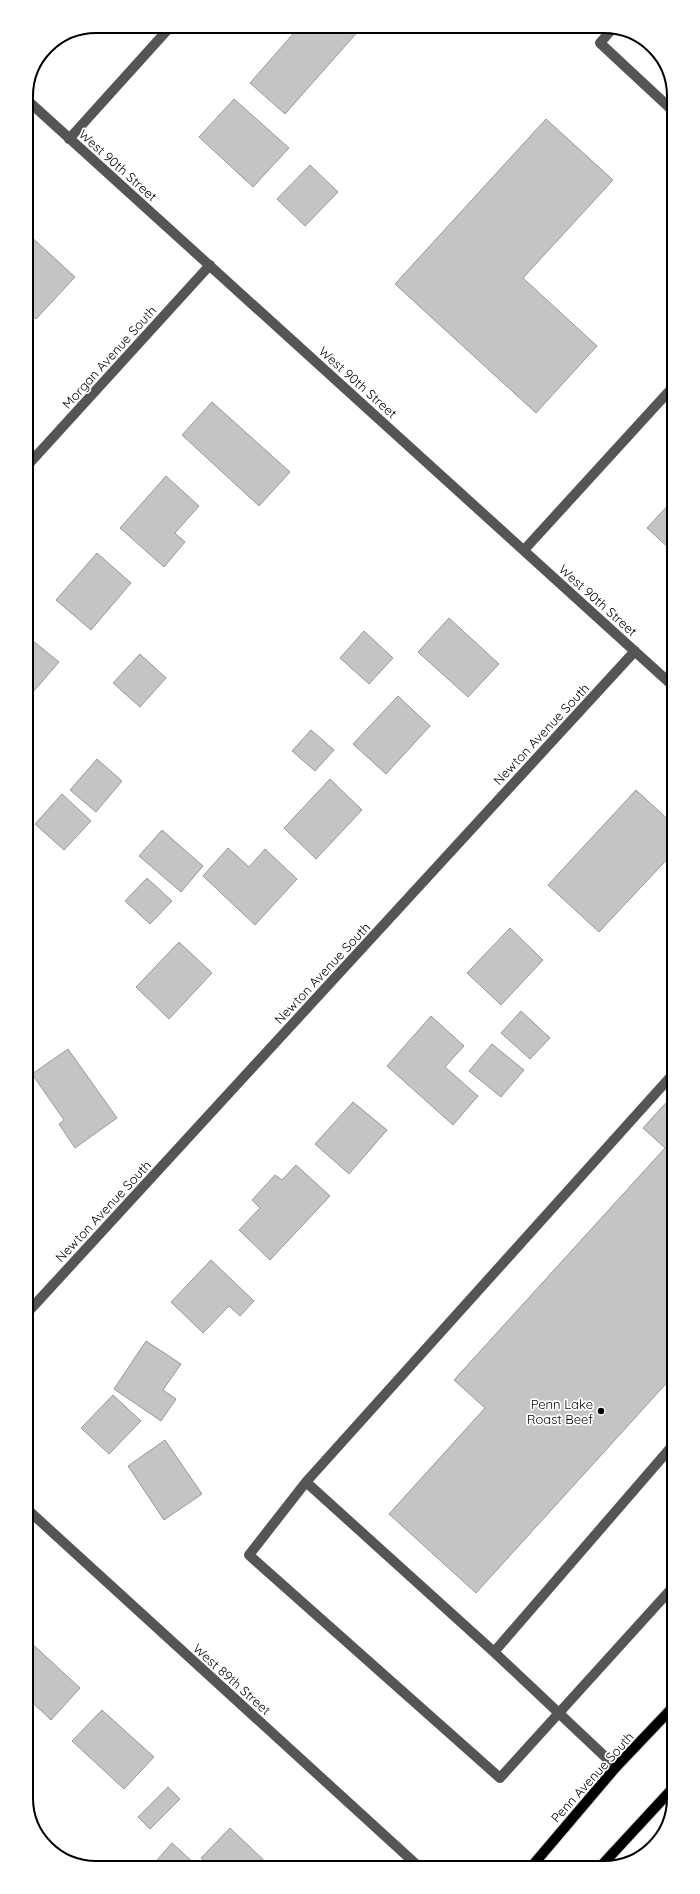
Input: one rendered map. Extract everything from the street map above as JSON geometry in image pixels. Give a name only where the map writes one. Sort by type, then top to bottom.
[{"type":"main road","name":"Penn Avenue South","points":[[536,1861],[616,1767],[667,1713]]},
{"type":"main road","points":[[606,1861],[667,1795]]},
{"type":"street","points":[[69,139],[165,33]]},
{"type":"street","points":[[609,33],[600,43],[667,105]]},
{"type":"street","name":"West 90th Street","points":[[33,106],[667,680]]},
{"type":"street","name":"Morgan Avenue South","points":[[33,459],[210,265]]},
{"type":"street","points":[[524,550],[667,393]]},
{"type":"street","name":"Newton Avenue South","points":[[33,1307],[635,650]]},
{"type":"street","points":[[667,1081],[306,1482],[249,1555],[500,1778],[667,1594]]},
{"type":"street","points":[[494,1652],[667,1453]]},
{"type":"street","points":[[306,1482],[494,1652],[616,1767]]},
{"type":"street","name":"West 89th Street","points":[[33,1515],[413,1861]]},
{"type":"building","points":[[294,33],[357,33],[285,114],[250,83]]},
{"type":"building","points":[[234,99],[289,148],[253,187],[199,137]]},
{"type":"building","points":[[546,119],[613,180],[523,278],[597,346],[536,413],[395,284]]},
{"type":"building","points":[[310,165],[338,192],[305,226],[277,199]]},
{"type":"building","points":[[33,238],[75,277],[36,319],[33,316]]},
{"type":"building","points":[[212,402],[290,472],[259,506],[182,435]]},
{"type":"building","points":[[166,476],[199,506],[175,533],[185,542],[164,567],[120,528]]},
{"type":"building","points":[[667,506],[667,546],[647,528]]},
{"type":"building","points":[[97,553],[131,583],[91,630],[56,600]]},
{"type":"building","points":[[449,618],[499,664],[468,697],[418,652]]},
{"type":"building","points":[[364,631],[393,658],[369,684],[340,658]]},
{"type":"building","points":[[33,641],[59,662],[33,692]]},
{"type":"building","points":[[140,654],[166,678],[140,707],[113,683]]},
{"type":"building","points":[[398,696],[430,726],[386,774],[353,744]]},
{"type":"building","points":[[311,730],[334,750],[315,771],[292,751]]},
{"type":"building","points":[[97,759],[122,781],[96,812],[70,790]]},
{"type":"building","points":[[330,779],[362,810],[316,859],[284,828]]},
{"type":"building","points":[[636,790],[667,818],[667,859],[599,932],[548,885]]},
{"type":"building","points":[[62,794],[91,821],[64,850],[35,824]]},
{"type":"building","points":[[162,830],[203,866],[181,892],[139,856]]},
{"type":"building","points":[[228,848],[249,867],[265,849],[297,879],[255,925],[203,876]]},
{"type":"building","points":[[147,878],[172,901],[150,924],[125,901]]},
{"type":"building","points":[[510,928],[543,960],[501,1005],[467,973]]},
{"type":"building","points":[[179,942],[212,973],[169,1019],[136,987]]},
{"type":"building","points":[[521,1011],[550,1038],[530,1059],[501,1033]]},
{"type":"building","points":[[431,1016],[464,1046],[445,1067],[478,1096],[453,1125],[387,1066]]},
{"type":"building","points":[[492,1044],[524,1070],[501,1097],[469,1071]]},
{"type":"building","points":[[68,1049],[117,1118],[75,1148],[59,1124],[64,1120],[33,1073]]},
{"type":"building","points":[[353,1102],[387,1130],[349,1174],[315,1144]]},
{"type":"building","points":[[667,1102],[667,1383],[476,1593],[389,1514],[485,1408],[454,1380],[665,1148],[643,1128]]},
{"type":"building","points":[[296,1165],[330,1196],[270,1260],[239,1230],[260,1208],[252,1200],[275,1175],[282,1180]]},
{"type":"building","points":[[211,1260],[254,1301],[240,1316],[229,1306],[203,1333],[171,1302]]},
{"type":"building","points":[[146,1341],[181,1364],[163,1390],[176,1399],[161,1421],[114,1389]]},
{"type":"building","points":[[113,1395],[141,1421],[109,1454],[81,1428]]},
{"type":"building","points":[[165,1440],[202,1494],[164,1520],[128,1466]]},
{"type":"building","points":[[33,1645],[80,1688],[51,1720],[33,1703]]},
{"type":"building","points":[[102,1710],[154,1757],[124,1789],[72,1741]]},
{"type":"building","points":[[168,1787],[180,1799],[150,1829],[138,1817]]},
{"type":"building","points":[[230,1828],[265,1861],[204,1861],[201,1858]]},
{"type":"building","points":[[172,1843],[192,1861],[156,1861]]},
{"type":"place","name":"Penn Lake Roast Beef","points":[[601,1411]]}]
